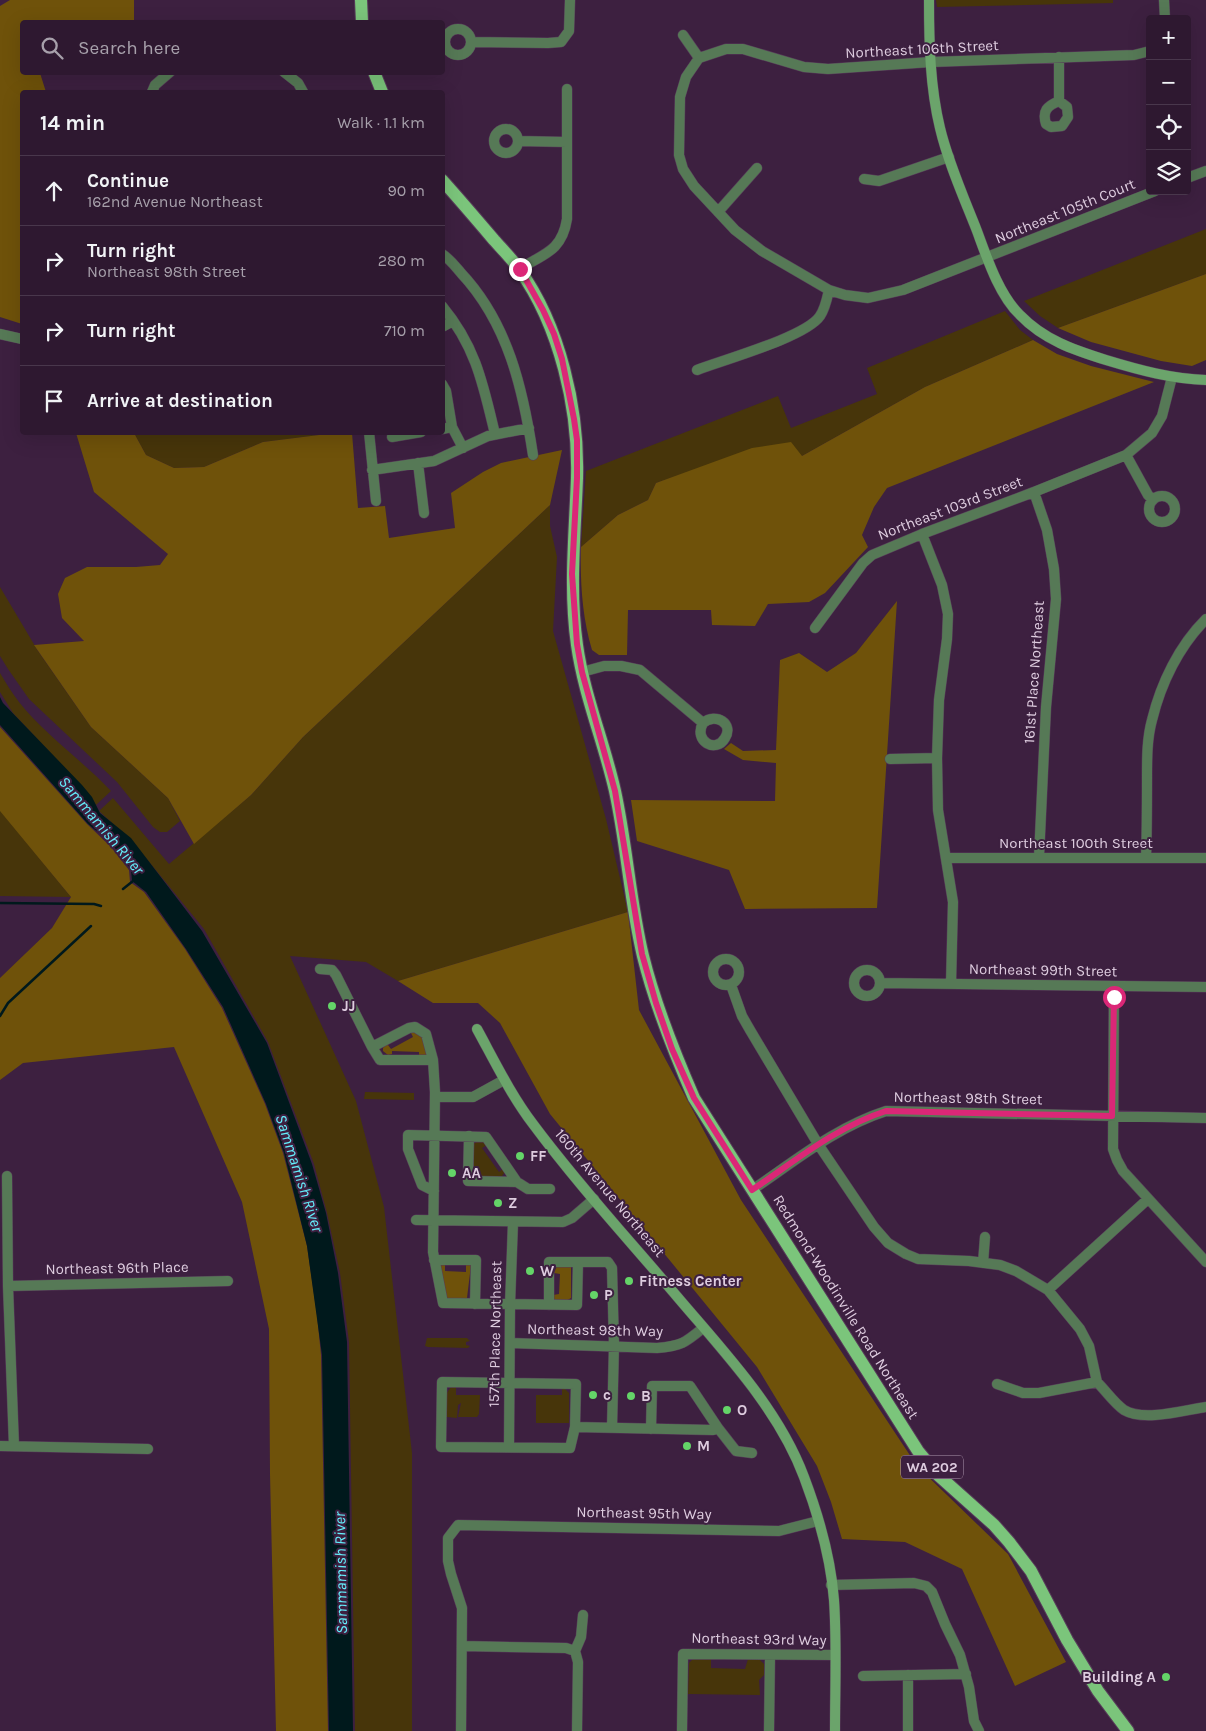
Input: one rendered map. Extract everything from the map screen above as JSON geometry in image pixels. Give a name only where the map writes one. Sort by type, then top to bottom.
[{"type":"main road","points":[[361,0],[362,20]]},
{"type":"main road","points":[[375,75],[381,90]]},
{"type":"main road","name":"Redmond-Woodinville Road Northeast","points":[[445,183],[520,269],[543,310],[554,334],[562,359],[577,440],[572,590],[577,644],[582,672],[615,791],[642,954],[672,1049],[694,1098],[918,1451],[938,1475],[994,1525],[1031,1571],[1067,1640],[1098,1691],[1128,1731]]},
{"type":"street","points":[[471,42],[561,42],[567,35],[570,0]]},
{"type":"street","points":[[929,0],[934,101],[940,130],[987,258],[1005,294],[1018,314],[1035,329],[1055,341],[1083,353],[1172,377],[1206,380]]},
{"type":"street","points":[[1164,0],[1164,15]]},
{"type":"street","points":[[683,35],[699,58]]},
{"type":"street","name":"Northeast 106th Street","points":[[699,58],[726,49],[743,48],[804,68],[828,69],[931,62],[1134,55],[1146,53]]},
{"type":"street","points":[[1059,57],[1059,101]]},
{"type":"street","name":"Northeast 105th Court","points":[[699,58],[686,77],[680,97],[679,155],[683,169],[694,186],[735,230],[762,251],[829,290],[845,295],[868,298],[903,290],[1146,195]]},
{"type":"street","points":[[153,89],[167,75]]},
{"type":"street","points":[[288,75],[294,79],[302,90]]},
{"type":"street","points":[[520,269],[553,249],[562,240],[565,232],[567,219],[567,89]]},
{"type":"street","points":[[518,141],[567,142]]},
{"type":"street","points":[[864,179],[879,181],[949,157]]},
{"type":"street","points":[[718,212],[757,168]]},
{"type":"street","points":[[1191,177],[1206,171]]},
{"type":"street","points":[[445,257],[476,288],[509,350],[518,377],[533,455]]},
{"type":"street","points":[[696,370],[793,336],[810,327],[820,316],[829,290]]},
{"type":"street","points":[[445,310],[463,335],[478,364],[495,434]]},
{"type":"street","points":[[445,325],[453,321]]},
{"type":"street","points":[[0,334],[20,339]]},
{"type":"street","name":"Northeast 103rd Street","points":[[815,628],[863,563],[872,555],[1126,455],[1152,433],[1162,416],[1172,377]]},
{"type":"street","points":[[445,389],[448,428],[463,448]]},
{"type":"street","points":[[372,470],[434,461],[488,436],[529,428]]},
{"type":"street","points":[[368,435],[376,502]]},
{"type":"street","points":[[392,437],[404,435]]},
{"type":"street","points":[[1126,455],[1148,496],[1153,500]]},
{"type":"street","points":[[418,463],[424,513]]},
{"type":"street","name":"161st Place Northeast","points":[[1034,492],[1047,530],[1054,569],[1056,599],[1046,707],[1039,857]]},
{"type":"street","points":[[922,534],[942,584],[948,614],[947,639],[939,700],[937,758],[938,810],[953,902],[951,984]]},
{"type":"street","points":[[1146,858],[1148,752],[1151,720],[1172,666],[1186,641],[1206,619]]},
{"type":"street","points":[[582,672],[604,666],[621,666],[640,670],[703,723]]},
{"type":"street","points":[[890,759],[937,758]]},
{"type":"street","name":"Northeast 100th Street","points":[[946,858],[1206,858]]},
{"type":"street","points":[[320,969],[332,970],[336,975],[380,1060],[433,1060]]},
{"type":"street","name":"Northeast 99th Street","points":[[880,983],[1206,987]]},
{"type":"street","points":[[731,985],[742,1016],[818,1144],[874,1227],[888,1243],[918,1259],[1000,1265],[1016,1271],[1048,1290],[1080,1329],[1089,1346],[1097,1382],[1116,1404],[1126,1412],[1149,1416],[1206,1406]]},
{"type":"street","points":[[1114,986],[1113,1148],[1123,1171],[1206,1262]]},
{"type":"street","points":[[372,1047],[409,1028],[415,1027],[426,1034],[433,1060],[434,1192],[432,1220],[434,1260],[443,1303],[577,1305],[578,1262]]},
{"type":"street","name":"160th Avenue Northeast","points":[[477,1029],[504,1080],[532,1123],[703,1328],[766,1406],[784,1434],[804,1476],[826,1549],[834,1598],[835,1731]]},
{"type":"street","points":[[434,1097],[473,1097],[504,1080]]},
{"type":"street","name":"Northeast 98th Street","points":[[752,1190],[818,1144],[871,1116],[886,1111],[1206,1118]]},
{"type":"street","points":[[434,1192],[422,1185],[408,1149],[408,1135],[486,1137],[517,1182],[528,1189],[550,1189]]},
{"type":"street","points":[[468,1136],[468,1181],[517,1182]]},
{"type":"street","points":[[7,1176],[8,1286],[14,1446]]},
{"type":"street","points":[[1048,1290],[1148,1198]]},
{"type":"street","points":[[416,1220],[563,1222],[572,1218],[594,1199]]},
{"type":"street","name":"157th Place Northeast","points":[[509,1447],[512,1222]]},
{"type":"street","points":[[983,1263],[985,1238]]},
{"type":"street","points":[[434,1260],[476,1260],[475,1304]]},
{"type":"street","points":[[549,1306],[549,1262],[608,1262],[612,1268],[614,1346],[612,1428]]},
{"type":"street","name":"Northeast 96th Place","points":[[8,1286],[228,1281]]},
{"type":"street","name":"Northeast 98th Way","points":[[510,1343],[657,1348],[686,1342],[703,1328]]},
{"type":"street","points":[[442,1382],[510,1383],[576,1384],[574,1427],[570,1448],[441,1446],[442,1382]]},
{"type":"street","points":[[997,1384],[1023,1393],[1039,1393],[1097,1382]]},
{"type":"street","points":[[651,1429],[652,1386],[690,1386],[736,1451],[752,1453]]},
{"type":"street","points":[[574,1427],[713,1430],[718,1428]]},
{"type":"street","points":[[0,1446],[148,1449]]},
{"type":"street","name":"Northeast 95th Way","points":[[462,1646],[462,1608],[450,1567],[448,1538],[458,1525],[779,1531],[818,1521]]},
{"type":"street","points":[[832,1585],[914,1583],[926,1586],[932,1592],[960,1655],[966,1674],[974,1721],[979,1731]]},
{"type":"street","points":[[577,1731],[578,1662],[575,1651],[581,1637],[583,1615]]},
{"type":"street","points":[[461,1731],[462,1646],[566,1648],[575,1651]]},
{"type":"street","name":"Northeast 93rd Way","points":[[682,1731],[683,1654],[835,1655]]},
{"type":"street","points":[[770,1655],[770,1731]]},
{"type":"street","points":[[863,1676],[966,1674]]},
{"type":"street","points":[[908,1675],[908,1731]]},
{"type":"shaded area","points":[[10,0],[134,0],[134,20],[20,20],[20,75],[41,75],[45,90],[20,90],[20,323],[0,317],[0,6]]},
{"type":"shaded area","points":[[936,0],[1113,0],[1113,3],[937,7]]},
{"type":"shaded area","points":[[1206,229],[1206,274],[1058,328],[1040,316],[1024,301]]},
{"type":"shaded area","points":[[1206,274],[1206,360],[1192,366],[1161,361],[1091,342],[1058,328]]},
{"type":"shaded area","points":[[1005,311],[1020,330],[1033,340],[925,387],[802,456],[694,470],[656,483],[648,500],[618,515],[581,547],[586,471],[778,396],[791,428],[877,394],[867,368]]},
{"type":"shaded area","points":[[1033,340],[1057,354],[1091,366],[1154,382],[887,488],[874,507],[862,535],[868,547],[825,593],[809,602],[768,604],[755,626],[712,625],[711,610],[628,610],[627,655],[599,655],[592,650],[582,599],[581,547],[618,515],[648,500],[656,483],[752,448],[791,442],[802,456],[925,387]]},
{"type":"shaded area","points":[[77,435],[135,435],[146,455],[174,468],[204,467],[263,442],[319,435],[352,435],[358,508],[385,506],[389,538],[455,528],[451,493],[483,472],[501,463],[562,450],[550,505],[303,737],[251,795],[194,844],[168,798],[91,727],[34,645],[84,641],[62,618],[58,594],[65,578],[87,567],[160,565],[168,554],[94,492]]},
{"type":"shaded area","points":[[135,435],[319,435],[263,442],[204,467],[174,468],[146,455]]},
{"type":"shaded area","points":[[550,505],[550,526],[557,557],[553,631],[606,819],[628,912],[398,981],[366,962],[290,956],[356,1101],[384,1207],[412,1453],[412,1731],[355,1731],[349,1342],[340,1273],[314,1164],[268,1042],[204,929],[132,841],[99,811],[113,798],[169,864],[251,795],[303,737]]},
{"type":"shaded area","points":[[0,587],[38,651],[91,727],[168,798],[180,821],[167,832],[160,832],[153,827],[117,782],[29,699],[8,669],[0,656]]},
{"type":"shaded area","points":[[897,601],[877,908],[745,909],[729,870],[637,841],[631,800],[775,801],[776,763],[743,760],[724,749],[731,743],[743,751],[776,750],[780,660],[799,653],[827,672],[856,653]]},
{"type":"shaded area","points":[[0,673],[29,714],[111,791],[96,805],[89,794],[13,713],[0,692]]},
{"type":"shaded area","points":[[0,727],[87,824],[110,846],[129,870],[130,882],[144,892],[185,949],[222,1008],[265,1104],[283,1153],[307,1246],[321,1355],[328,1731],[276,1731],[270,1474],[269,1329],[242,1202],[174,1047],[23,1063],[0,1080],[0,978],[52,928],[71,897],[0,811]]},
{"type":"shaded area","points":[[0,810],[71,897],[0,896]]},
{"type":"shaded area","points":[[628,912],[639,1010],[741,1200],[917,1466],[1008,1554],[1066,1662],[1015,1686],[962,1569],[905,1542],[842,1539],[831,1502],[817,1466],[757,1367],[550,1114],[500,1023],[478,1003],[433,1003],[398,981]]},
{"type":"shaded area","points":[[411,1033],[421,1034],[427,1052],[426,1055],[419,1057],[419,1052],[392,1051],[392,1054],[388,1055],[383,1051],[385,1045],[388,1045],[391,1049],[413,1037]]},
{"type":"shaded area","points":[[365,1092],[414,1093],[414,1100],[364,1099]]},
{"type":"shaded area","points":[[478,1141],[484,1141],[487,1145],[482,1148],[499,1172],[504,1168],[505,1172],[502,1176],[473,1176],[473,1144]]},
{"type":"shaded area","points":[[439,1264],[445,1265],[445,1271],[466,1272],[466,1265],[471,1265],[467,1298],[446,1299]]},
{"type":"shaded area","points":[[557,1266],[571,1266],[571,1298],[566,1301],[553,1298],[553,1295],[559,1294],[560,1274],[554,1273]]},
{"type":"shaded area","points":[[427,1338],[467,1338],[470,1341],[466,1342],[466,1345],[470,1346],[468,1348],[428,1347],[425,1346]]},
{"type":"shaded area","points":[[451,1387],[456,1387],[456,1395],[480,1395],[479,1414],[477,1417],[458,1417],[461,1403],[458,1405],[457,1418],[447,1417],[446,1394]]},
{"type":"shaded area","points":[[562,1389],[569,1393],[569,1423],[536,1423],[536,1395],[562,1395]]},
{"type":"shaded area","points":[[693,1659],[711,1659],[711,1668],[745,1669],[748,1659],[759,1659],[764,1664],[764,1675],[759,1680],[760,1695],[688,1694],[689,1663]]},
{"type":"water","name":"Sammamish River","points":[[0,697],[3,703],[82,785],[92,797],[100,813],[131,838],[202,931],[267,1043],[312,1164],[326,1213],[338,1273],[347,1342],[353,1731],[329,1731],[322,1355],[307,1246],[284,1153],[266,1104],[223,1007],[186,949],[146,892],[132,881],[131,870],[112,844],[88,824],[0,725]]},
{"type":"waterway","name":"Sammamish River","points":[[123,889],[133,881]]},
{"type":"waterway","points":[[0,903],[94,904],[101,906]]},
{"type":"waterway","points":[[0,1016],[8,1003],[91,926]]},
{"type":"place","name":"JJ","points":[[332,1006]]},
{"type":"place","name":"FF","points":[[520,1156]]},
{"type":"place","name":"AA","points":[[452,1173]]},
{"type":"place","name":"Z","points":[[498,1203]]},
{"type":"place","name":"W","points":[[530,1271]]},
{"type":"place","name":"Fitness Center","points":[[629,1281]]},
{"type":"place","name":"P","points":[[594,1295]]},
{"type":"place","name":"c","points":[[593,1395]]},
{"type":"place","name":"B","points":[[631,1396]]},
{"type":"place","name":"O","points":[[727,1410]]},
{"type":"place","name":"M","points":[[687,1446]]},
{"type":"place","name":"Building A","points":[[1166,1677]]},
{"type":"route","points":[[520,269],[554,334],[562,359],[574,419],[577,440],[577,478],[572,574],[577,644],[582,672],[615,791],[642,954],[672,1049],[694,1098],[752,1190],[818,1144],[871,1116],[886,1111],[1112,1116],[1114,997]]}]
